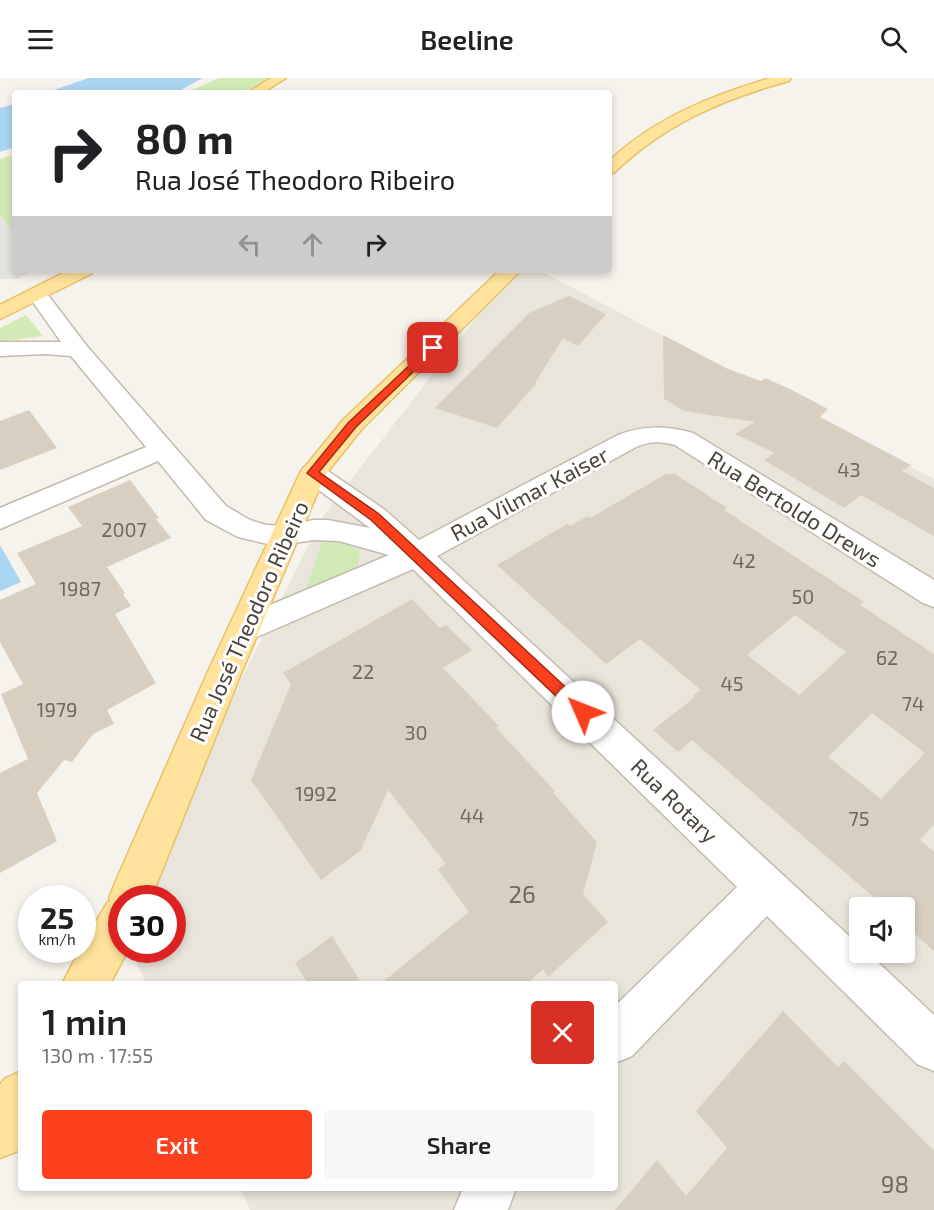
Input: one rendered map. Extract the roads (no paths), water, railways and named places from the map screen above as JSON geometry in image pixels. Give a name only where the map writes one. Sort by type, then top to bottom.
[{"type":"main road","points":[[258,90],[280,78]]},
{"type":"main road","points":[[612,166],[637,144],[670,122],[702,106],[785,78]]},
{"type":"main road","points":[[0,313],[78,273]]},
{"type":"main road","name":"Rua José Theodoro Ribeiro","points":[[135,885],[243,630],[313,473],[352,425],[508,273]]},
{"type":"main road","points":[[87,981],[108,943]]},
{"type":"main road","points":[[0,1132],[18,1101]]},
{"type":"street","points":[[38,295],[78,350],[216,513],[238,527],[285,536]]},
{"type":"street","points":[[0,349],[45,346],[78,350]]},
{"type":"street","name":"Rua Vilmar Kaiser","points":[[243,630],[390,568],[627,441],[652,432]]},
{"type":"street","name":"Rua Bertoldo Drews","points":[[652,432],[668,434],[684,440],[934,595]]},
{"type":"street","points":[[0,519],[161,450]]},
{"type":"street","name":"Rua Rotary","points":[[313,473],[375,517],[416,554],[934,1047]]},
{"type":"street","name":"Rua Rotary","points":[[285,536],[318,530],[365,536],[416,554]]},
{"type":"street","points":[[618,1036],[766,887]]},
{"type":"street","points":[[481,1210],[489,1191]]},
{"type":"water","points":[[89,78],[203,78],[181,90],[54,90]]},
{"type":"water","points":[[12,105],[12,148],[0,152],[0,108]]},
{"type":"water","points":[[0,545],[21,582],[0,591]]}]
